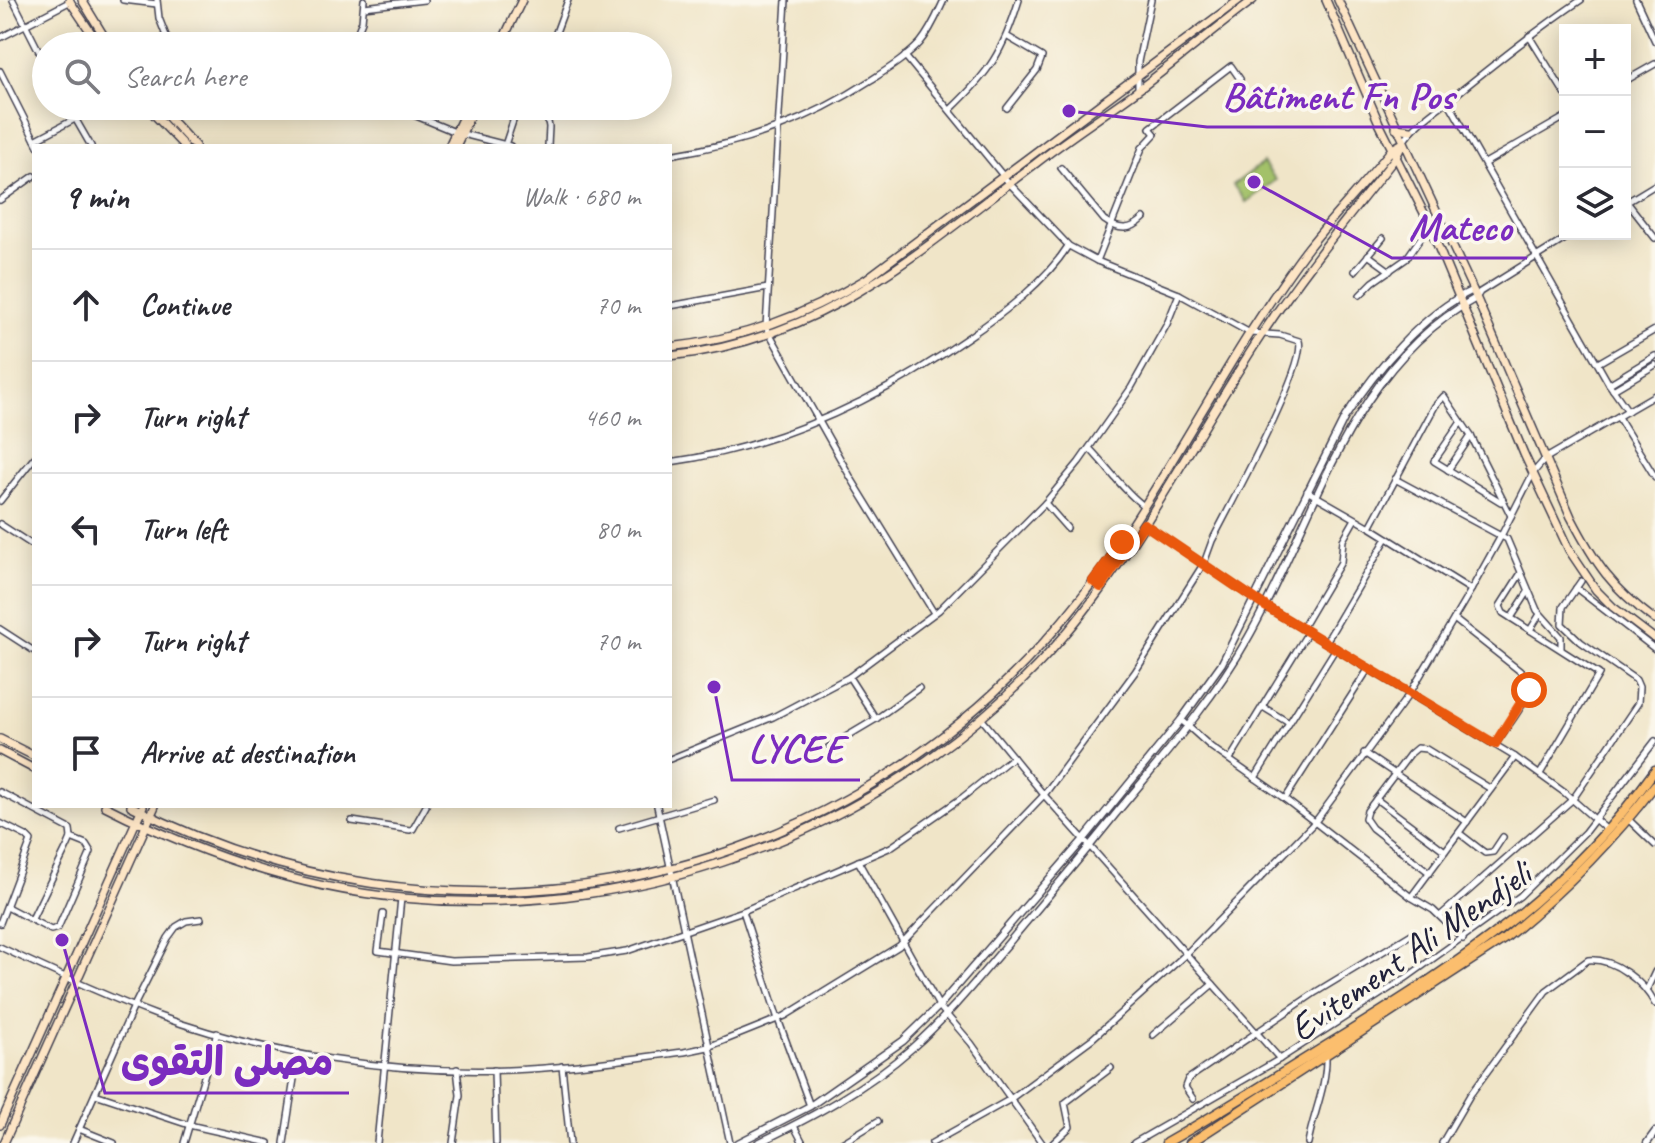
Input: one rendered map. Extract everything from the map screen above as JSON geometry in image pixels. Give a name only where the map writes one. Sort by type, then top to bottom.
[{"type":"highway","name":"Evitement Ali Mendjeli","points":[[1166,1143],[1453,965],[1534,904],[1586,856],[1655,770]]},
{"type":"highway","name":"Evitement Ali Mendjeli","points":[[1190,1143],[1504,939],[1567,884],[1629,820],[1655,786]]},
{"type":"main road","points":[[70,0],[91,32]]},
{"type":"main road","points":[[82,0],[101,32]]},
{"type":"main road","points":[[507,32],[522,0]]},
{"type":"main road","points":[[672,356],[704,352],[773,335],[870,287],[1239,0]]},
{"type":"main road","points":[[672,347],[766,327],[805,312],[866,279],[1138,90],[1253,0]]},
{"type":"main road","points":[[1326,0],[1429,226],[1533,473],[1584,576],[1613,607],[1655,639]]},
{"type":"main road","points":[[1338,0],[1476,293],[1592,558],[1615,588],[1655,620]]},
{"type":"main road","points":[[159,120],[182,144]]},
{"type":"main road","points":[[171,120],[193,144]]},
{"type":"main road","points":[[456,144],[463,120]]},
{"type":"main road","points":[[450,144],[466,120]]},
{"type":"main road","points":[[1396,128],[1411,130]]},
{"type":"main road","points":[[0,1124],[142,808],[151,815],[225,847],[331,877],[463,893],[537,891],[590,885],[700,861],[813,818],[921,754],[1010,678],[1045,641],[1093,581],[1305,252],[1403,143]]},
{"type":"main road","points":[[109,808],[215,855],[271,873],[401,898],[481,902],[583,896],[672,879],[732,861],[841,813],[893,783],[981,718],[1067,633],[1144,524],[1263,333],[1394,153]]},
{"type":"main road","points":[[1093,581],[1101,587]]},
{"type":"main road","points":[[0,739],[32,755]]},
{"type":"main road","points":[[0,751],[32,768]]},
{"type":"main road","points":[[5,1142],[154,808]]},
{"type":"street","points":[[13,0],[32,40]]},
{"type":"street","points":[[0,38],[70,0]]},
{"type":"street","points":[[123,0],[157,2],[163,32]]},
{"type":"street","points":[[358,32],[364,4],[424,0]]},
{"type":"street","points":[[556,32],[568,0]]},
{"type":"street","points":[[786,0],[766,327],[851,478],[934,613]]},
{"type":"street","points":[[672,155],[715,148],[777,130],[854,92],[919,43],[935,22],[944,0]]},
{"type":"street","points":[[950,110],[975,87],[1008,37],[1019,0]]},
{"type":"street","points":[[1138,90],[1137,77],[1151,0]]},
{"type":"street","points":[[1403,143],[1411,130],[1529,36],[1581,0]]},
{"type":"street","points":[[1636,0],[1655,41]]},
{"type":"street","points":[[1529,36],[1559,84]]},
{"type":"street","points":[[1007,108],[1037,70],[1042,57],[1008,37]]},
{"type":"street","points":[[0,947],[134,1006],[217,1033],[298,1053],[384,1065],[494,1070],[562,1066],[708,1047],[778,1019],[903,942],[1044,795],[1135,672],[1204,563],[1284,396],[1300,355],[1299,341],[1250,333],[1179,294],[1097,261],[1069,246],[1007,179],[905,56]]},
{"type":"street","points":[[1631,78],[1655,64]]},
{"type":"street","points":[[1097,261],[1142,148],[1155,134],[1150,128],[1231,66],[1240,79]]},
{"type":"street","points":[[0,71],[36,143],[73,120]]},
{"type":"street","points":[[1448,101],[1611,387],[1628,411]]},
{"type":"street","points":[[76,120],[90,144]]},
{"type":"street","points":[[426,120],[458,133],[504,144]]},
{"type":"street","points":[[508,144],[514,120]]},
{"type":"street","points":[[548,120],[548,144]]},
{"type":"street","points":[[1485,163],[1559,120]]},
{"type":"street","points":[[1061,168],[1111,225],[1126,230],[1144,218]]},
{"type":"street","points":[[0,200],[32,177]]},
{"type":"street","points":[[1631,198],[1655,185]]},
{"type":"street","points":[[1631,207],[1655,238]]},
{"type":"street","points":[[1360,295],[1416,248],[1429,226]]},
{"type":"street","points":[[1355,271],[1383,238]]},
{"type":"street","points":[[758,1143],[798,1124],[873,1077],[910,1050],[946,1016],[1090,846],[1228,670],[1265,606],[1315,496],[1370,396],[1424,337],[1476,293],[1563,240]]},
{"type":"street","points":[[672,462],[743,449],[820,422],[917,373],[996,318],[1041,279],[1069,246]]},
{"type":"street","points":[[1368,255],[1390,271]]},
{"type":"street","points":[[672,306],[768,288]]},
{"type":"street","points":[[738,1143],[810,1106],[903,1041],[939,1006],[1084,839],[1181,720],[1222,663],[1345,417],[1366,385],[1404,342],[1458,297],[1476,293]]},
{"type":"street","points":[[672,758],[773,717],[849,677],[934,613],[1045,503],[1089,448],[1131,388],[1167,324],[1179,294]]},
{"type":"street","points":[[1598,363],[1655,330]]},
{"type":"street","points":[[1611,387],[1655,356]]},
{"type":"street","points":[[1611,387],[1655,365]]},
{"type":"street","points":[[936,1142],[1010,1099],[1093,1038],[1186,954],[1315,822],[1410,693],[1471,590],[1533,473],[1546,458],[1655,395]]},
{"type":"street","points":[[1370,527],[1441,397],[1447,397],[1471,436],[1511,516]]},
{"type":"street","points":[[1618,417],[1655,477]]},
{"type":"street","points":[[1461,422],[1434,458],[1435,462],[1503,503]]},
{"type":"street","points":[[1448,470],[1471,436]]},
{"type":"street","points":[[1089,448],[1118,478],[1130,497],[1144,506]]},
{"type":"street","points":[[0,501],[32,461]]},
{"type":"street","points":[[1395,479],[1510,541],[1540,614],[1561,637],[1561,648]]},
{"type":"street","points":[[1307,491],[1471,590]]},
{"type":"street","points":[[1045,503],[1067,528]]},
{"type":"street","points":[[1230,759],[1263,707],[1341,562],[1345,534],[1355,519]]},
{"type":"street","points":[[0,524],[32,545]]},
{"type":"street","points":[[1144,524],[1265,606],[1515,757],[1573,799],[1608,831]]},
{"type":"street","points":[[1326,642],[1387,538]]},
{"type":"street","points":[[1521,573],[1500,606],[1503,613],[1599,674],[1540,774]]},
{"type":"street","points":[[1440,916],[1573,799],[1638,703],[1636,680],[1581,642],[1562,624],[1563,607],[1581,581]]},
{"type":"street","points":[[1576,588],[1655,649]]},
{"type":"street","points":[[1511,618],[1529,591]]},
{"type":"street","points":[[1530,630],[1540,614]]},
{"type":"street","points":[[1454,619],[1530,679],[1526,696],[1495,744]]},
{"type":"street","points":[[1542,637],[1549,626]]},
{"type":"street","points":[[0,629],[32,650]]},
{"type":"street","points":[[1255,778],[1336,648]]},
{"type":"street","points":[[1285,799],[1369,668]]},
{"type":"street","points":[[849,677],[876,719]]},
{"type":"street","points":[[829,747],[919,688]]},
{"type":"street","points":[[1263,707],[1289,723]]},
{"type":"street","points":[[981,718],[1044,795],[1280,1059]]},
{"type":"street","points":[[1181,720],[1211,747],[1440,916],[1463,939]]},
{"type":"street","points":[[1134,1143],[1280,1059],[1463,939],[1545,874],[1596,819],[1655,741]]},
{"type":"street","points":[[1430,873],[1366,822],[1365,815],[1376,799],[1414,749],[1421,748],[1491,789]]},
{"type":"street","points":[[1364,753],[1467,822]]},
{"type":"street","points":[[383,914],[378,951],[396,954],[451,961],[588,957],[627,951],[743,911],[891,847],[963,797],[1013,757]]},
{"type":"street","points":[[1411,897],[1515,757]]},
{"type":"street","points":[[0,792],[68,826],[71,838],[32,919]]},
{"type":"street","points":[[1376,799],[1445,851]]},
{"type":"street","points":[[619,828],[714,800]]},
{"type":"street","points":[[352,821],[410,830],[425,808]]},
{"type":"street","points":[[657,808],[730,1143]]},
{"type":"street","points":[[1629,820],[1655,845]]},
{"type":"street","points":[[0,823],[31,841],[0,923]]},
{"type":"street","points":[[1459,833],[1480,851],[1489,854],[1503,837]]},
{"type":"street","points":[[7,907],[51,930],[58,928],[91,852],[86,844],[71,838]]},
{"type":"street","points":[[858,861],[939,1006],[971,1043],[1042,1143]]},
{"type":"street","points":[[377,1143],[401,898]]},
{"type":"street","points":[[743,911],[810,1106]]},
{"type":"street","points":[[73,1143],[134,1006],[176,927],[186,921],[201,919]]},
{"type":"street","points":[[1193,1099],[1185,1087],[1188,1079],[1415,932]]},
{"type":"street","points":[[1442,1143],[1452,1122],[1509,1039],[1546,991],[1574,969],[1588,960],[1610,961],[1647,989],[1655,1004]]},
{"type":"street","points":[[1647,989],[1655,972]]},
{"type":"street","points":[[1153,1035],[1214,984]]},
{"type":"street","points":[[184,1143],[217,1033]]},
{"type":"street","points":[[284,1143],[298,1053]]},
{"type":"street","points":[[1308,1143],[1326,1073],[1326,1055]]},
{"type":"street","points":[[562,1066],[570,1143]]},
{"type":"street","points":[[1053,1143],[1070,1127],[1065,1103],[1111,1068]]},
{"type":"street","points":[[453,1143],[460,1095],[457,1069]]},
{"type":"street","points":[[494,1070],[496,1143]]},
{"type":"street","points":[[95,1094],[189,1125],[269,1143]]},
{"type":"street","points":[[797,1113],[803,1143]]},
{"type":"street","points":[[842,1143],[878,1121]]},
{"type":"street","points":[[0,1124],[5,1142]]},
{"type":"street","points":[[79,1129],[114,1143]]},
{"type":"street","points":[[1647,1143],[1655,1132]]},
{"type":"green space","points":[[1263,163],[1276,180],[1246,202],[1233,185]]},
{"type":"place","name":"Bâtiment Fn Pos","points":[[1069,111]]},
{"type":"place","name":"Mateco","points":[[1254,182]]},
{"type":"place","name":"LYCEE","points":[[714,687]]},
{"type":"place","name":"مصلى التقوى","points":[[62,940]]},
{"type":"route","points":[[1122,542],[1093,581],[1101,587],[1144,524],[1265,606],[1495,744],[1529,690]]}]
